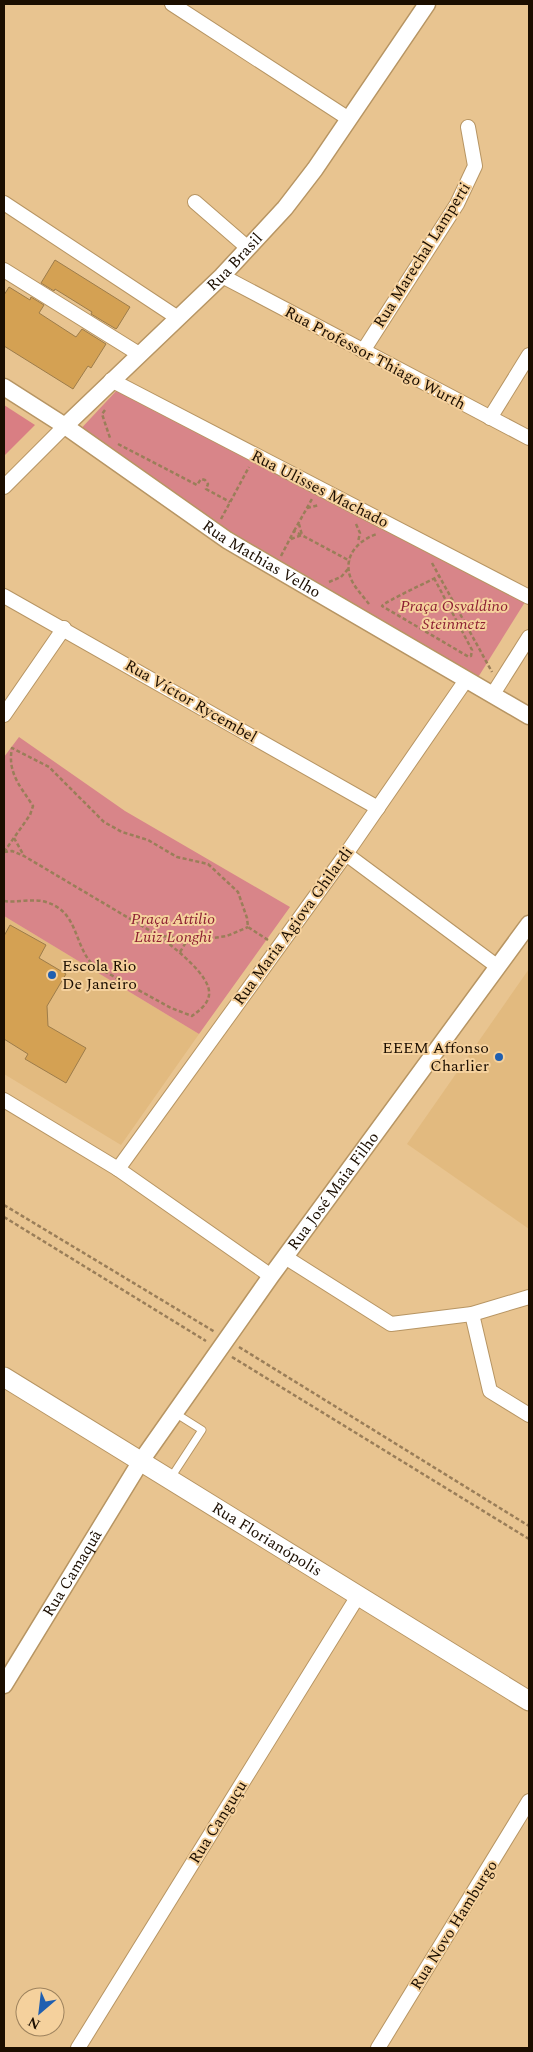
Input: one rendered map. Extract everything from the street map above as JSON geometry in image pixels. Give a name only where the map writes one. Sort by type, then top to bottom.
[{"type":"main road","name":"Rua Florianópolis","points":[[4,1377],[529,1701]]},
{"type":"street","points":[[172,4],[349,118]]},
{"type":"street","name":"Rua Brasil","points":[[4,487],[112,380],[222,276],[285,208],[315,168],[428,4]]},
{"type":"street","name":"Rua Marechal Lamperti","points":[[363,351],[457,204],[475,166],[468,127]]},
{"type":"street","points":[[195,202],[248,248]]},
{"type":"street","points":[[4,203],[178,318]]},
{"type":"street","points":[[4,270],[139,354]]},
{"type":"street","name":"Rua Professor Thiago Wurth","points":[[222,276],[529,438]]},
{"type":"street","points":[[490,418],[529,355]]},
{"type":"street","name":"Rua Ulisses Machado","points":[[112,380],[529,597]]},
{"type":"street","name":"Rua Mathias Velho","points":[[4,387],[65,426],[227,540],[529,716]]},
{"type":"street","name":"Rua Víctor Rycembel","points":[[4,596],[64,628],[378,808]]},
{"type":"street","points":[[4,714],[64,628]]},
{"type":"street","points":[[493,694],[529,637]]},
{"type":"street","name":"Rua Maria Agiova Ghilardi","points":[[118,1169],[346,854],[466,680]]},
{"type":"street","points":[[346,854],[498,967]]},
{"type":"street","name":"Rua José Maia Filho","points":[[141,1462],[272,1276],[529,924]]},
{"type":"street","points":[[4,1100],[118,1169],[272,1276]]},
{"type":"street","points":[[285,1258],[391,1324],[472,1314],[529,1297]]},
{"type":"street","points":[[472,1314],[490,1391],[529,1415]]},
{"type":"street","name":"Rua Camaquã","points":[[4,1685],[141,1462]]},
{"type":"street","name":"Rua Canguçu","points":[[78,2048],[358,1596]]},
{"type":"street","name":"Rua Novo Hamburgo","points":[[378,2048],[529,1802]]},
{"type":"lane","points":[[170,1479],[202,1430],[175,1413]]},
{"type":"path","points":[[110,405],[102,414],[110,439],[134,457]]},
{"type":"path","points":[[110,439],[198,485],[201,479],[205,480],[208,484],[206,489],[230,502]]},
{"type":"path","points":[[213,515],[221,520],[249,467],[257,471]]},
{"type":"path","points":[[304,495],[323,505],[314,505],[307,508]]},
{"type":"path","points":[[273,552],[281,557],[312,499]]},
{"type":"path","points":[[300,520],[299,528],[302,535]]},
{"type":"path","points":[[363,527],[355,523],[360,531],[349,568],[355,585],[373,610],[365,605]]},
{"type":"path","points":[[370,530],[385,538]]},
{"type":"path","points":[[294,531],[350,561]]},
{"type":"path","points":[[357,545],[363,539],[377,534]]},
{"type":"path","points":[[290,540],[294,536],[302,535]]},
{"type":"path","points":[[286,547],[286,557]]},
{"type":"path","points":[[432,563],[493,674]]},
{"type":"path","points":[[333,587],[326,583],[341,577],[349,568]]},
{"type":"path","points":[[434,578],[472,650],[471,656],[468,657],[382,606],[385,602],[398,597],[434,578],[439,576]]},
{"type":"path","points":[[4,852],[30,815],[34,806],[18,786],[13,775],[10,757],[12,748],[48,767],[112,828],[148,840],[177,857],[208,864],[238,892],[248,927],[278,946]]},
{"type":"path","points":[[14,838],[24,856]]},
{"type":"path","points":[[4,852],[12,851],[24,856],[159,936],[200,973],[209,988],[209,996],[205,1004],[192,1016],[171,1008],[93,965],[84,956],[73,924],[64,913],[53,905],[45,902],[4,902]]},
{"type":"path","points":[[159,936],[206,939],[227,936],[248,927]]},
{"type":"path","points":[[180,953],[188,939]]},
{"type":"path","points":[[4,1205],[529,1539]]},
{"type":"path","points":[[4,1217],[223,1344],[529,1526]]},
{"type":"shaded area","points":[[4,405],[35,425],[4,456]]},
{"type":"shaded area","name":"Escola Rio De Janeiro","points":[[4,916],[199,1034],[121,1145],[4,1074]]},
{"type":"shaded area","name":"EEEM Affonso Charlier","points":[[529,969],[529,1229],[407,1144]]},
{"type":"green space","name":"Praça Osvaldino Steinmetz","points":[[118,389],[525,602],[477,679],[230,538],[76,434]]},
{"type":"green space","name":"Praça Attilio Luiz Longhi","points":[[19,737],[125,811],[290,907],[199,1034],[4,916],[4,757]]},
{"type":"building","points":[[55,260],[130,307],[116,329],[55,289],[54,291],[41,283]]},
{"type":"building","points":[[9,287],[30,300],[31,297],[44,305],[39,313],[76,337],[82,329],[106,344],[91,368],[88,366],[73,389],[4,346],[4,295]]},
{"type":"building","points":[[10,925],[46,945],[39,958],[66,974],[47,1006],[48,1026],[86,1048],[66,1083],[25,1059],[28,1054],[4,1039],[4,936]]},
{"type":"place","name":"Escola Rio De Janeiro","points":[[52,975]]},
{"type":"place","name":"EEEM Affonso Charlier","points":[[499,1057]]}]
